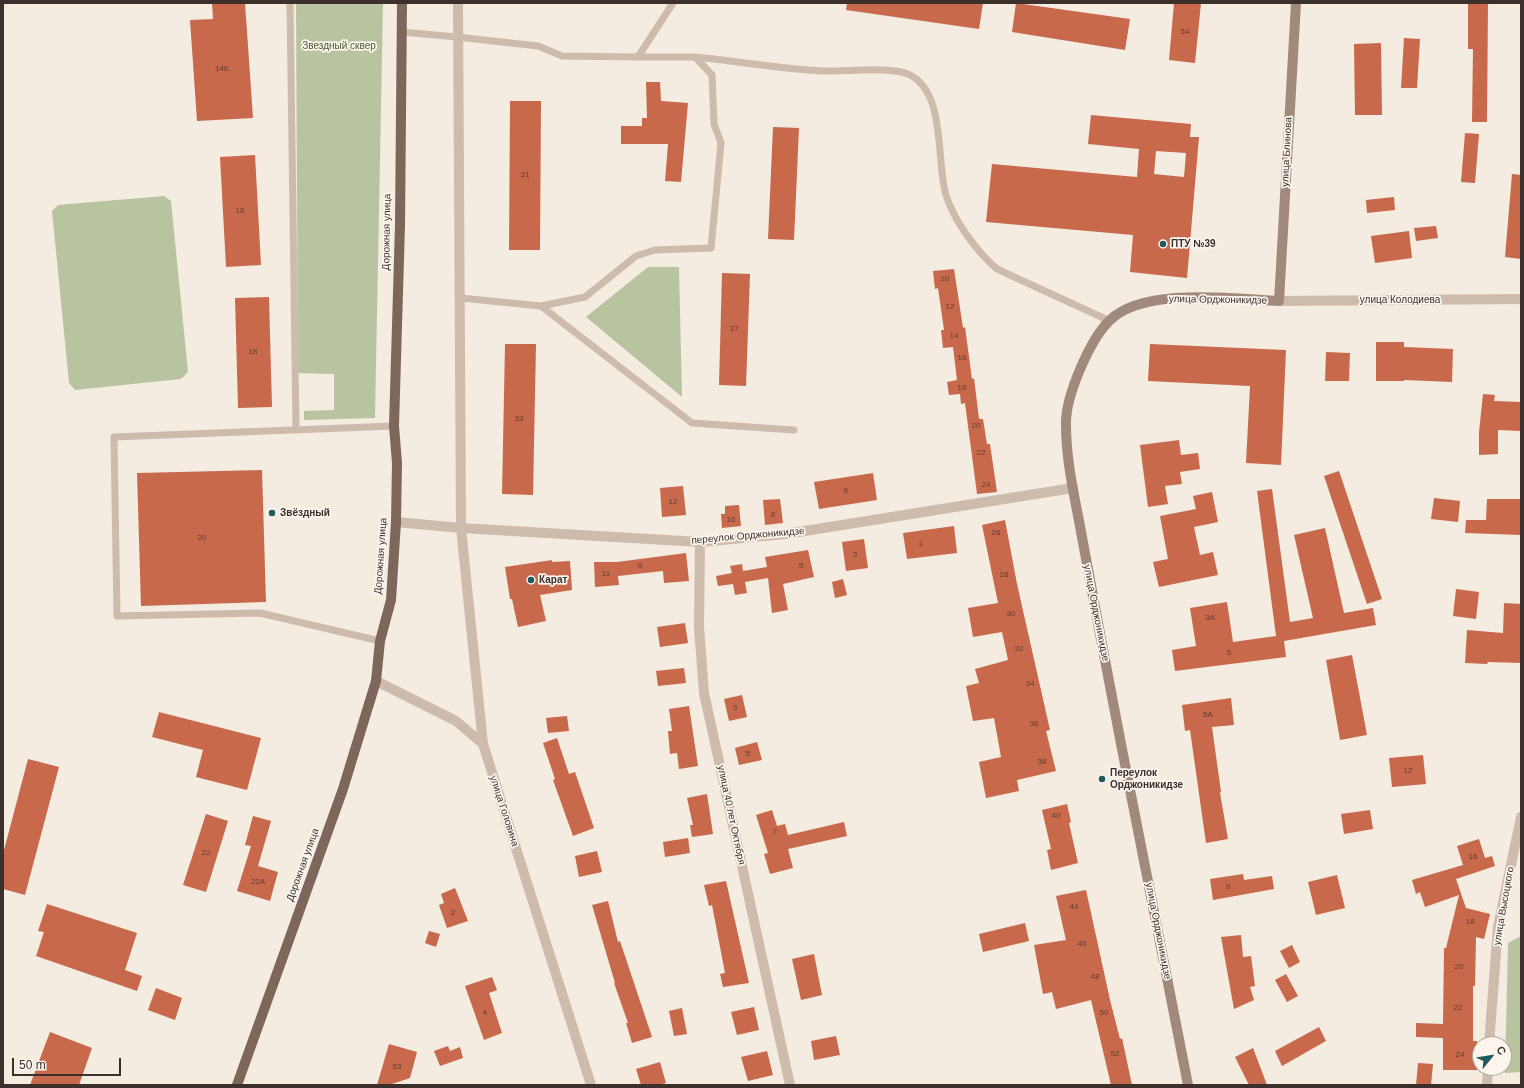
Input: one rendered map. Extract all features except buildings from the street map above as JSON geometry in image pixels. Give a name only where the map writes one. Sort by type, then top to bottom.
[{"type":"main road","name":"Дорожная улица","points":[[237,1085],[343,789],[376,681],[380,641],[391,600],[396,522],[397,463],[394,426],[400,225],[402,3]]},
{"type":"main road","name":"улица Блинова","points":[[1279,301],[1296,3]]},
{"type":"main road","name":"улица Орджоникидзе","points":[[1188,1085],[1126,774],[1073,488],[1065,423],[1073,388],[1085,357],[1110,321],[1131,306],[1154,300],[1178,298],[1279,301]]},
{"type":"street","name":"улица Головина","points":[[458,3],[457,36],[461,298],[461,528],[483,744],[591,1085]]},
{"type":"street","name":"улица Колодиева","points":[[1279,301],[1521,299]]},
{"type":"street","name":"переулок Орджоникидзе","points":[[396,522],[461,528],[700,542],[786,534],[1073,488]]},
{"type":"street","name":"улица 40 лет Октября","points":[[700,542],[699,627],[704,693],[790,1085]]},
{"type":"street","points":[[376,681],[456,721],[483,744]]},
{"type":"street","name":"улица Высоцкого","points":[[1490,1036],[1498,927],[1521,817]]},
{"type":"lane","points":[[290,3],[296,430]]},
{"type":"lane","points":[[638,57],[673,3]]},
{"type":"lane","points":[[402,32],[457,36],[538,46],[562,56],[696,57],[822,71],[892,70],[912,75],[925,86],[933,103],[946,195],[955,215],[982,256],[997,269],[1110,321]]},
{"type":"lane","points":[[461,298],[540,306],[585,297],[636,256],[655,250],[711,248],[721,143],[714,124],[712,75],[696,57]]},
{"type":"lane","points":[[540,306],[692,423],[794,430]]},
{"type":"lane","points":[[380,641],[260,612],[117,616],[114,437],[394,426]]},
{"type":"green space","name":"Звездный сквер","points":[[296,3],[383,3],[375,418],[304,420],[304,411],[334,410],[334,374],[298,373]]},
{"type":"green space","points":[[164,196],[171,201],[188,372],[181,379],[75,390],[69,383],[52,211],[58,205]]},
{"type":"green space","points":[[648,267],[679,267],[682,397],[586,317]]},
{"type":"green space","points":[[1521,936],[1521,1072],[1512,1073],[1512,1036],[1506,1036],[1508,943]]},
{"type":"place","name":"ПТУ №39","points":[[1163,244]]},
{"type":"place","name":"Звёздный","points":[[272,513]]},
{"type":"place","name":"Карат","points":[[531,580]]},
{"type":"place","name":"Переулок Орджоникидзе","points":[[1102,779]]}]
